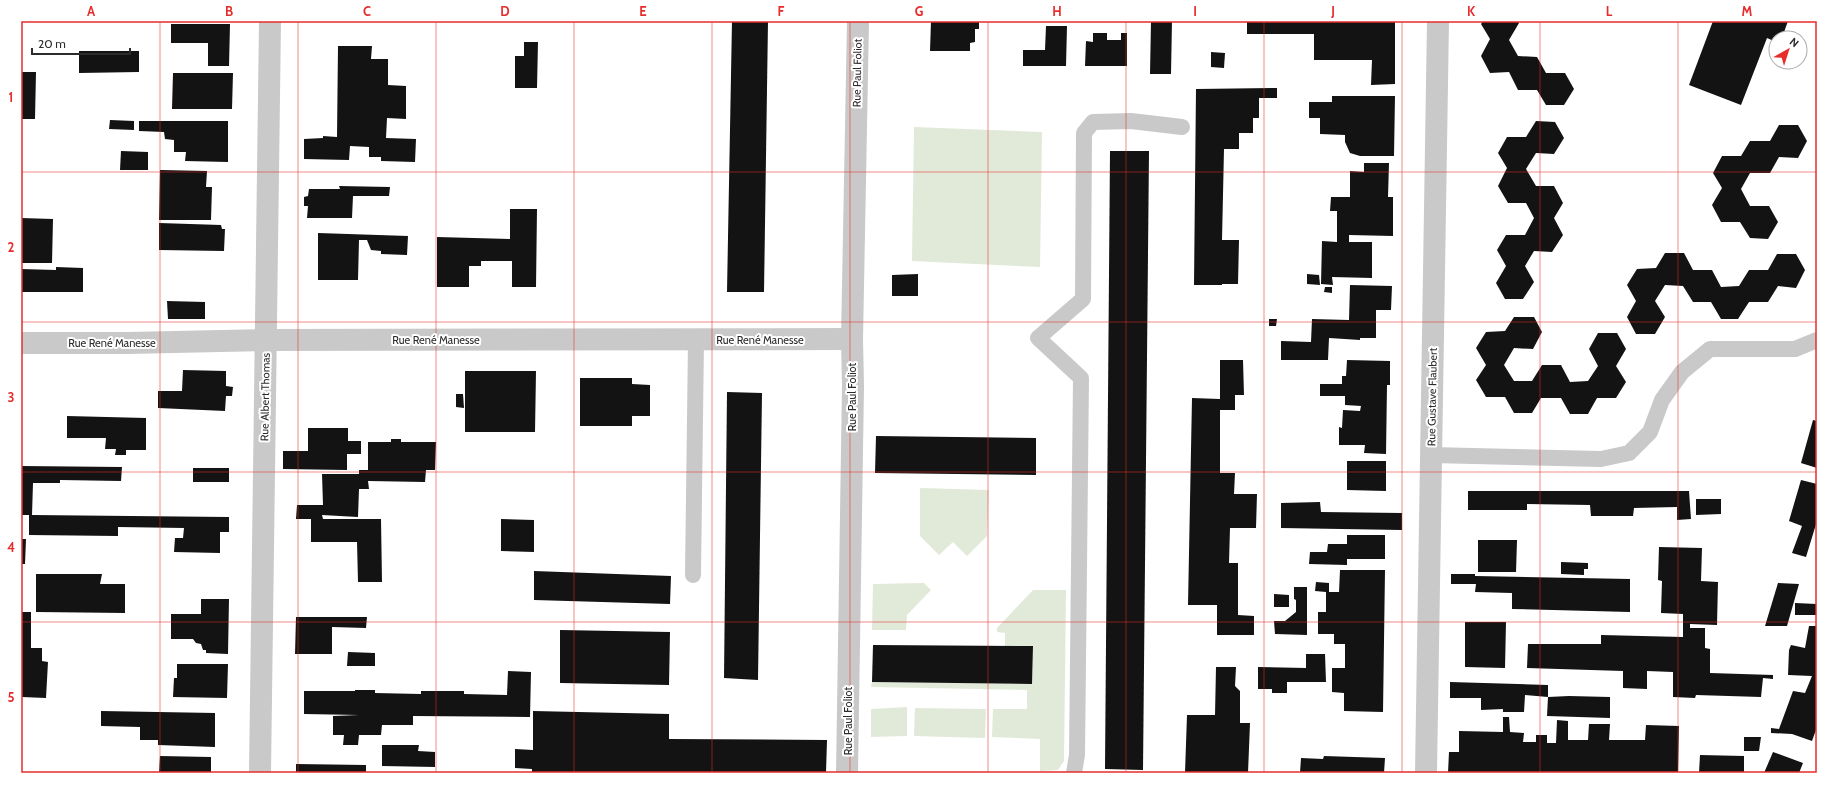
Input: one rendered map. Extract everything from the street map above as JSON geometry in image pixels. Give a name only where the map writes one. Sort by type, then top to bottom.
[{"type":"street","name":"Rue Albert Thomas","points":[[260,773],[270,21]]},
{"type":"street","name":"Rue Paul Foliot","points":[[847,773],[853,386],[852,339],[858,21]]},
{"type":"street","name":"Rue Gustave Flaubert","points":[[1426,773],[1438,21]]},
{"type":"street","name":"Rue René Manesse","points":[[21,343],[127,343],[266,340],[852,339]]},
{"type":"lane","points":[[1074,773],[1077,755],[1081,378],[1038,338],[1083,299],[1084,133],[1093,122],[1131,121],[1182,127]]},
{"type":"lane","points":[[693,575],[696,340]]},
{"type":"lane","points":[[1431,456],[1600,459],[1629,453],[1650,432],[1662,400],[1682,372],[1710,349],[1795,349],[1817,340]]},
{"type":"green space","points":[[914,127],[1042,132],[1040,267],[912,261]]},
{"type":"green space","points":[[920,488],[989,490],[987,536],[967,556],[953,542],[939,555],[920,536]]},
{"type":"green space","points":[[924,583],[931,590],[907,615],[906,630],[872,630],[873,584]]},
{"type":"green space","points":[[1033,590],[1066,590],[1064,761],[1058,770],[1040,771],[1040,739],[992,737],[993,709],[1027,709],[1027,690],[871,687],[872,682],[1032,684],[1033,646],[1005,646],[1005,633],[997,632],[997,628]]},
{"type":"green space","points":[[907,707],[907,736],[871,737],[871,709]]},
{"type":"green space","points":[[915,708],[986,709],[985,738],[914,736]]},
{"type":"building","points":[[732,21],[768,21],[764,292],[727,292]]},
{"type":"building","points":[[931,21],[979,21],[979,29],[975,29],[975,42],[970,43],[970,51],[930,51]]},
{"type":"building","points":[[1151,21],[1172,21],[1171,74],[1150,74]]},
{"type":"building","points":[[1395,21],[1395,84],[1371,85],[1372,60],[1314,60],[1314,34],[1247,34],[1247,22]]},
{"type":"building","points":[[1483,21],[1518,21],[1519,23],[1509,40],[1518,56],[1537,57],[1546,73],[1565,73],[1574,89],[1564,105],[1546,105],[1537,90],[1518,90],[1509,72],[1490,73],[1481,56],[1490,39],[1481,24]]},
{"type":"building","points":[[1713,21],[1788,21],[1785,30],[1768,30],[1768,38],[1741,105],[1689,85]]},
{"type":"building","points":[[171,24],[230,24],[229,66],[208,66],[208,43],[171,43]]},
{"type":"building","points":[[1046,26],[1067,26],[1066,66],[1023,66],[1023,50],[1045,50]]},
{"type":"building","points":[[1093,33],[1107,33],[1107,40],[1121,40],[1121,33],[1127,33],[1127,66],[1085,66],[1086,41],[1093,42]]},
{"type":"building","points":[[524,42],[538,42],[537,88],[515,88],[515,56],[524,56]]},
{"type":"building","points":[[338,46],[372,46],[371,59],[388,59],[388,85],[406,86],[406,119],[387,118],[386,138],[416,139],[415,162],[381,161],[381,157],[369,157],[369,147],[350,146],[349,160],[304,159],[304,139],[323,138],[323,136],[337,137]]},
{"type":"building","points":[[79,51],[139,51],[139,72],[79,73]]},
{"type":"building","points":[[1211,52],[1225,53],[1224,68],[1211,67]]},
{"type":"building","points":[[21,72],[36,72],[35,119],[21,119]]},
{"type":"building","points":[[173,73],[233,73],[232,109],[172,109]]},
{"type":"building","points":[[1277,88],[1277,98],[1259,98],[1259,118],[1253,118],[1253,133],[1239,133],[1239,149],[1224,149],[1222,240],[1239,240],[1238,284],[1194,285],[1196,89]]},
{"type":"building","points":[[1332,96],[1395,96],[1394,156],[1360,156],[1350,153],[1345,142],[1345,135],[1320,134],[1320,118],[1309,118],[1309,102],[1332,102]]},
{"type":"building","points":[[110,120],[134,121],[134,130],[109,129]]},
{"type":"building","points":[[139,121],[228,121],[228,162],[185,161],[186,152],[174,152],[174,140],[165,139],[164,132],[139,131]]},
{"type":"building","points":[[1536,121],[1555,122],[1564,138],[1554,154],[1536,153],[1526,169],[1536,186],[1554,186],[1563,203],[1554,218],[1563,235],[1552,252],[1534,251],[1525,266],[1534,282],[1523,299],[1505,299],[1496,283],[1506,266],[1497,250],[1506,235],[1525,235],[1534,218],[1526,203],[1508,203],[1498,186],[1507,168],[1498,153],[1507,137],[1526,137]]},
{"type":"building","points":[[1779,125],[1798,125],[1807,141],[1798,158],[1779,157],[1770,173],[1750,173],[1741,189],[1750,206],[1769,206],[1778,222],[1768,239],[1750,238],[1740,222],[1721,222],[1712,205],[1722,188],[1713,173],[1722,156],[1741,156],[1750,141],[1770,141]]},
{"type":"building","points":[[121,151],[148,152],[148,170],[120,170]]},
{"type":"building","points":[[1110,151],[1149,151],[1143,770],[1105,769]]},
{"type":"building","points":[[1364,163],[1389,163],[1388,197],[1393,197],[1393,236],[1349,235],[1349,242],[1372,242],[1372,278],[1332,277],[1333,285],[1321,284],[1322,241],[1337,242],[1337,211],[1330,211],[1331,197],[1350,197],[1350,171],[1364,172]]},
{"type":"building","points":[[160,170],[207,171],[206,187],[212,187],[211,220],[159,220]]},
{"type":"building","points":[[339,186],[390,187],[389,196],[353,196],[352,218],[307,218],[308,206],[304,206],[304,197],[308,196],[309,189],[340,189]]},
{"type":"building","points":[[510,209],[537,209],[536,287],[512,287],[512,261],[481,261],[481,266],[469,266],[469,287],[437,287],[437,237],[510,239]]},
{"type":"building","points":[[21,218],[53,219],[52,263],[21,263]]},
{"type":"building","points":[[159,223],[221,225],[222,229],[225,229],[224,251],[159,250]]},
{"type":"building","points":[[318,233],[408,236],[407,255],[381,254],[381,251],[371,250],[367,240],[359,240],[358,280],[318,280]]},
{"type":"building","points":[[1665,253],[1684,253],[1693,270],[1712,270],[1721,287],[1739,286],[1749,270],[1768,270],[1777,254],[1796,254],[1805,270],[1796,288],[1778,286],[1768,302],[1749,302],[1738,319],[1721,319],[1711,302],[1693,302],[1683,286],[1665,285],[1655,301],[1665,317],[1655,334],[1636,334],[1627,317],[1636,301],[1627,285],[1637,269],[1656,268]]},
{"type":"building","points":[[56,267],[83,268],[83,292],[21,292],[21,269],[56,270]]},
{"type":"building","points":[[918,274],[918,296],[892,296],[892,275]]},
{"type":"building","points":[[1307,274],[1319,275],[1320,285],[1307,284]]},
{"type":"building","points":[[1350,285],[1392,286],[1391,310],[1376,310],[1376,338],[1360,338],[1360,340],[1329,338],[1328,360],[1281,360],[1281,341],[1311,342],[1312,319],[1349,320]]},
{"type":"building","points":[[1325,287],[1332,287],[1332,293],[1324,292]]},
{"type":"building","points":[[167,301],[205,302],[205,319],[168,319]]},
{"type":"building","points":[[1514,317],[1534,317],[1542,332],[1533,349],[1514,348],[1504,365],[1514,381],[1532,381],[1542,365],[1561,365],[1570,382],[1588,381],[1598,366],[1589,349],[1598,333],[1617,333],[1626,349],[1616,366],[1626,382],[1616,398],[1597,398],[1588,414],[1570,414],[1561,398],[1541,398],[1532,413],[1514,413],[1505,397],[1486,397],[1476,380],[1486,365],[1476,348],[1486,332],[1505,331]]},
{"type":"building","points":[[1269,319],[1277,319],[1276,326],[1269,326]]},
{"type":"building","points":[[1220,360],[1243,360],[1244,395],[1235,395],[1235,410],[1220,410],[1220,473],[1235,473],[1234,494],[1257,494],[1256,528],[1230,528],[1229,563],[1238,563],[1238,615],[1254,616],[1254,635],[1217,635],[1217,605],[1188,605],[1192,398],[1220,399]]},
{"type":"building","points":[[1347,360],[1390,361],[1390,385],[1387,385],[1386,454],[1364,453],[1365,445],[1339,445],[1339,427],[1342,428],[1343,410],[1360,411],[1361,406],[1345,405],[1345,396],[1320,396],[1320,384],[1342,384],[1342,376],[1346,376]]},
{"type":"building","points":[[183,370],[226,371],[226,386],[233,387],[232,396],[226,396],[225,411],[158,408],[158,391],[182,391]]},
{"type":"building","points":[[465,371],[536,371],[535,432],[465,432]]},
{"type":"building","points":[[580,378],[632,378],[632,384],[650,385],[650,416],[632,416],[632,426],[580,426]]},
{"type":"building","points":[[727,392],[762,393],[758,680],[724,678]]},
{"type":"building","points":[[456,394],[463,394],[464,408],[456,407]]},
{"type":"building","points":[[67,416],[146,418],[146,450],[126,450],[126,455],[115,455],[116,449],[105,449],[106,438],[67,438]]},
{"type":"building","points":[[1813,420],[1817,421],[1817,468],[1801,463]]},
{"type":"building","points":[[308,428],[348,428],[348,441],[361,441],[361,454],[347,454],[347,470],[283,469],[283,451],[308,451]]},
{"type":"building","points":[[876,436],[1036,438],[1036,475],[875,473]]},
{"type":"building","points":[[391,439],[401,439],[401,442],[436,442],[435,470],[426,470],[425,482],[368,481],[369,489],[359,489],[358,517],[322,515],[323,519],[381,519],[382,582],[358,582],[357,542],[311,542],[311,519],[296,519],[297,505],[323,505],[322,474],[359,474],[359,470],[368,470],[368,442],[391,442]]},
{"type":"building","points":[[1347,461],[1386,461],[1386,491],[1347,490]]},
{"type":"building","points":[[21,466],[122,467],[121,481],[60,480],[60,483],[33,483],[32,515],[229,517],[229,532],[220,532],[220,553],[174,552],[175,538],[183,538],[184,528],[118,527],[118,536],[29,535],[29,515],[21,515]]},
{"type":"building","points":[[193,468],[229,468],[229,482],[193,482]]},
{"type":"building","points":[[1801,480],[1817,484],[1817,521],[1806,557],[1792,553],[1802,526],[1789,521]]},
{"type":"building","points":[[1468,491],[1689,491],[1691,519],[1677,520],[1677,507],[1634,508],[1633,516],[1591,516],[1590,505],[1527,504],[1527,510],[1468,510]]},
{"type":"building","points":[[1696,499],[1721,499],[1721,514],[1696,515]]},
{"type":"building","points":[[1320,502],[1321,512],[1402,513],[1402,530],[1281,528],[1281,503]]},
{"type":"building","points":[[501,519],[534,520],[534,552],[501,551]]},
{"type":"building","points":[[1347,535],[1385,535],[1385,559],[1347,559],[1347,565],[1309,564],[1310,552],[1327,552],[1328,544],[1347,544]]},
{"type":"building","points":[[21,539],[26,539],[25,564],[21,564]]},
{"type":"building","points":[[1478,540],[1517,540],[1516,572],[1478,572]]},
{"type":"building","points":[[1659,547],[1702,548],[1701,581],[1718,582],[1717,625],[1690,624],[1690,628],[1705,628],[1705,648],[1710,649],[1710,673],[1773,675],[1773,679],[1763,678],[1761,697],[1696,695],[1695,698],[1673,697],[1673,672],[1647,671],[1647,689],[1623,688],[1623,671],[1527,668],[1528,644],[1601,644],[1601,635],[1683,637],[1683,614],[1661,613],[1662,581],[1658,580]]},
{"type":"building","points":[[1561,562],[1588,563],[1588,569],[1584,569],[1584,575],[1561,574]]},
{"type":"building","points":[[1340,570],[1385,570],[1383,712],[1344,711],[1344,693],[1332,692],[1332,668],[1345,668],[1345,644],[1334,644],[1334,634],[1318,634],[1318,612],[1326,612],[1326,592],[1315,591],[1316,582],[1329,583],[1329,592],[1339,592]]},
{"type":"building","points":[[534,571],[671,576],[670,604],[534,600]]},
{"type":"building","points":[[36,574],[102,574],[100,584],[125,584],[125,613],[36,612]]},
{"type":"building","points":[[1451,574],[1475,574],[1475,576],[1630,579],[1630,612],[1512,609],[1512,593],[1475,592],[1476,584],[1451,584]]},
{"type":"building","points":[[1778,583],[1799,584],[1787,626],[1765,626]]},
{"type":"building","points":[[1294,587],[1307,587],[1307,635],[1275,634],[1274,621],[1285,621],[1296,612]]},
{"type":"building","points":[[1274,594],[1289,595],[1289,607],[1274,607]]},
{"type":"building","points":[[201,599],[229,599],[228,654],[206,653],[206,650],[203,650],[201,644],[196,643],[193,639],[171,639],[171,614],[201,614]]},
{"type":"building","points":[[1795,603],[1817,604],[1817,615],[1795,615]]},
{"type":"building","points":[[21,612],[31,612],[31,648],[42,648],[42,661],[48,662],[46,698],[22,697]]},
{"type":"building","points":[[296,617],[367,617],[366,628],[332,627],[332,654],[295,654]]},
{"type":"building","points":[[1465,622],[1506,622],[1505,668],[1465,667]]},
{"type":"building","points":[[1809,626],[1817,626],[1817,727],[1812,741],[1792,734],[1771,733],[1771,728],[1779,729],[1793,691],[1805,693],[1812,676],[1788,675],[1789,650],[1791,645],[1805,648]]},
{"type":"building","points":[[560,630],[670,632],[669,685],[560,683]]},
{"type":"building","points":[[873,645],[1033,646],[1032,684],[872,682]]},
{"type":"building","points":[[348,652],[375,653],[375,666],[347,666]]},
{"type":"building","points":[[1306,654],[1325,654],[1326,682],[1287,682],[1287,693],[1272,693],[1272,689],[1258,689],[1258,667],[1306,668]]},
{"type":"building","points":[[177,664],[228,664],[227,698],[173,697],[174,678],[177,678]]},
{"type":"building","points":[[1216,667],[1236,667],[1235,686],[1240,691],[1240,723],[1250,723],[1248,773],[1185,773],[1187,715],[1215,715]]},
{"type":"building","points":[[508,671],[531,672],[530,717],[413,716],[413,725],[382,725],[381,735],[359,735],[358,745],[343,745],[344,735],[333,735],[333,716],[359,715],[304,714],[304,691],[375,690],[375,693],[421,694],[421,691],[464,691],[464,694],[507,695]]},
{"type":"building","points":[[1450,682],[1548,685],[1548,697],[1525,695],[1524,712],[1503,712],[1503,709],[1481,710],[1481,698],[1450,698]]},
{"type":"building","points":[[1548,697],[1610,697],[1610,718],[1547,716]]},
{"type":"building","points":[[101,711],[215,713],[215,747],[158,745],[158,740],[140,740],[140,727],[101,726]]},
{"type":"building","points":[[533,711],[669,714],[669,739],[827,740],[826,773],[532,773],[532,769],[515,768],[515,749],[533,750]]},
{"type":"building","points":[[1503,717],[1509,717],[1510,732],[1524,733],[1523,742],[1536,742],[1536,735],[1547,735],[1547,743],[1556,743],[1557,720],[1568,721],[1568,740],[1588,740],[1589,724],[1610,724],[1609,740],[1645,740],[1646,725],[1679,726],[1678,773],[1448,773],[1449,752],[1459,752],[1459,731],[1503,732]]},
{"type":"building","points":[[1744,737],[1761,737],[1759,751],[1744,751]]},
{"type":"building","points":[[382,745],[419,745],[418,751],[435,752],[435,767],[382,766]]},
{"type":"building","points":[[1773,752],[1803,763],[1799,773],[1764,773]]},
{"type":"building","points":[[1700,755],[1744,756],[1744,773],[1699,773]]},
{"type":"building","points":[[160,756],[211,757],[211,773],[159,773]]},
{"type":"building","points":[[1324,756],[1385,758],[1384,773],[1300,773],[1301,758],[1323,759]]},
{"type":"building","points":[[296,764],[366,765],[366,773],[296,773]]}]
